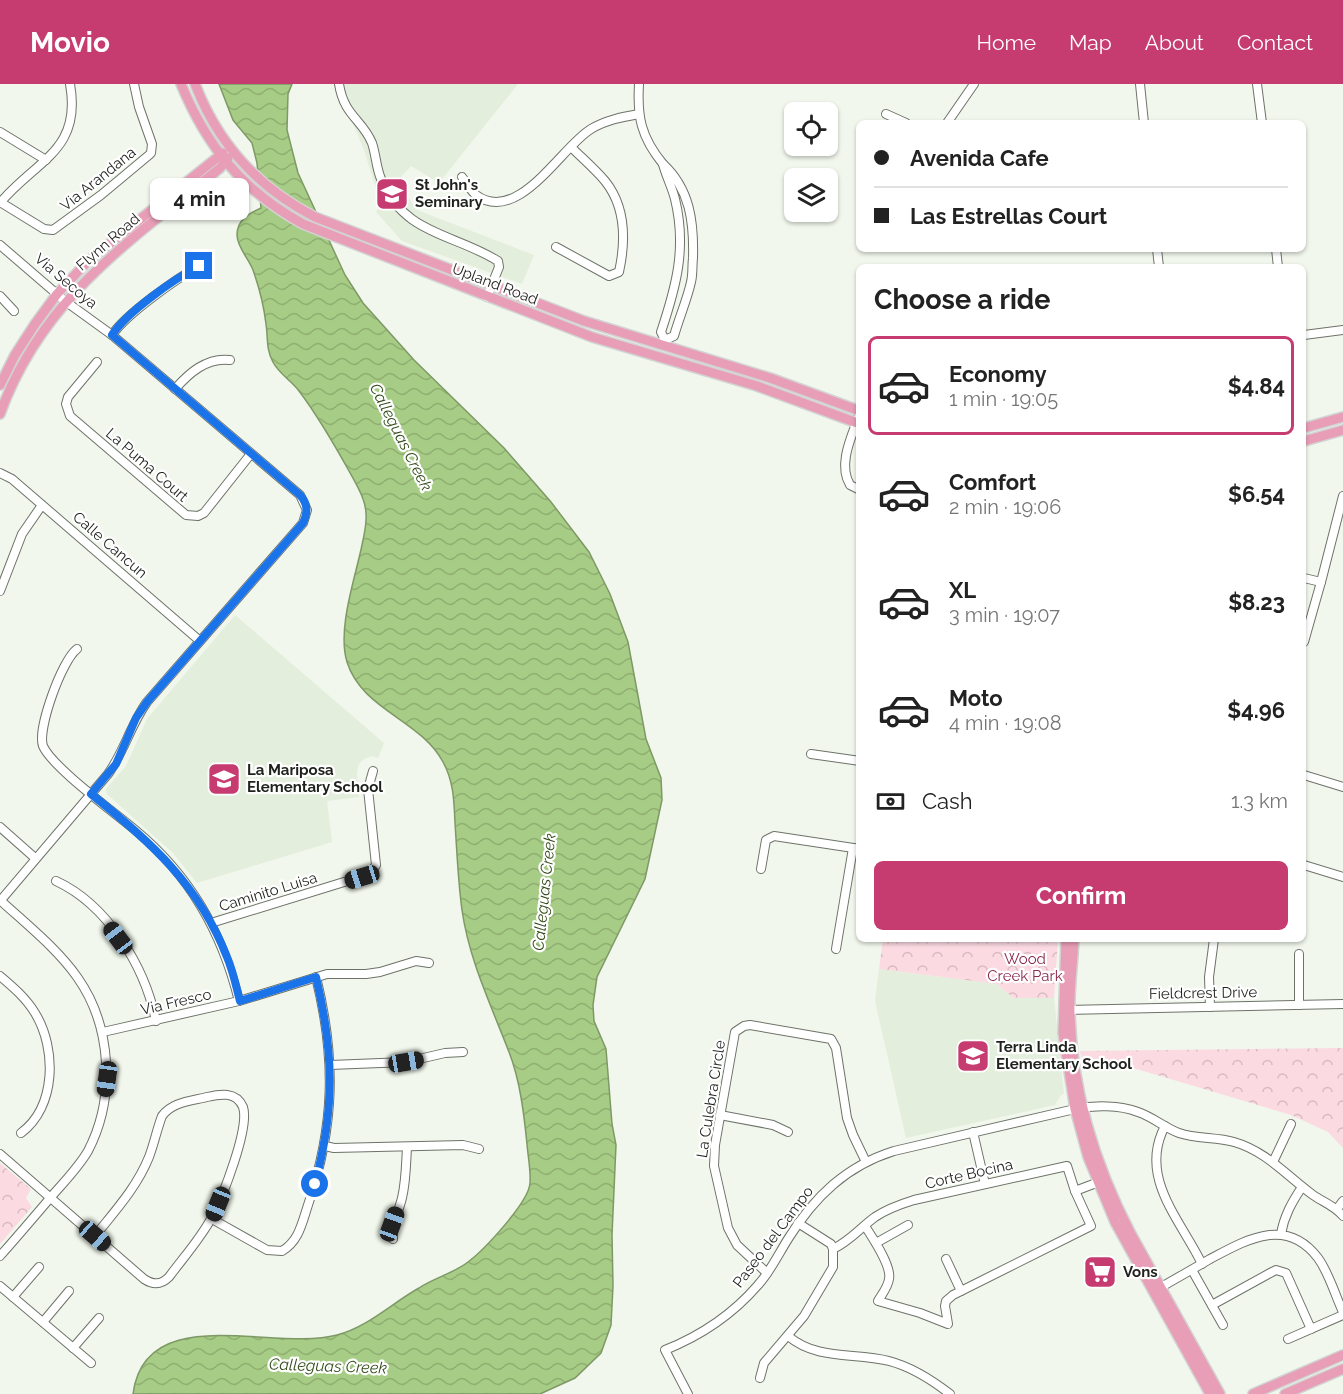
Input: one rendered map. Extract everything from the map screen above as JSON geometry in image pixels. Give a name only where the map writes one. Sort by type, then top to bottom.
[{"type":"main road","name":"Upland Road","points":[[181,84],[196,117],[219,154],[252,188],[290,216],[337,239],[592,337],[757,386],[856,422]]},
{"type":"main road","name":"Upland Road","points":[[195,84],[207,111],[231,150],[252,175],[290,204],[335,226],[615,332],[770,378],[856,410]]},
{"type":"main road","name":"Flynn Road","points":[[0,385],[15,355],[57,294],[88,261],[219,154],[231,150]]},
{"type":"main road","points":[[227,162],[231,150]]},
{"type":"main road","name":"Flynn Road","points":[[0,414],[23,362],[65,301],[99,267],[227,162]]},
{"type":"main road","points":[[1306,427],[1343,417]]},
{"type":"main road","points":[[1306,440],[1343,430]]},
{"type":"main road","points":[[1066,942],[1066,1060],[1079,1108],[1088,1157],[1101,1181],[1115,1222],[1220,1394]]},
{"type":"main road","points":[[1066,1010],[1074,942]]},
{"type":"main road","points":[[1157,1289],[1210,1394]]},
{"type":"main road","points":[[1253,1394],[1343,1355]]},
{"type":"main road","points":[[1286,1394],[1343,1369]]},
{"type":"street","points":[[0,202],[57,150],[69,126],[73,111],[70,84]]},
{"type":"street","name":"Via Arandana","points":[[0,202],[44,229],[58,229],[149,155],[152,144],[139,107],[134,84]]},
{"type":"street","points":[[339,84],[344,105],[367,134],[389,194],[408,217],[443,237],[498,261],[499,267],[488,297]]},
{"type":"street","points":[[639,84],[639,114],[646,140],[663,164],[674,174],[685,193],[691,213],[692,281],[674,336],[664,340],[661,332],[678,277],[679,239],[674,196],[663,164]]},
{"type":"street","points":[[949,120],[974,84]]},
{"type":"street","points":[[1140,84],[1144,120]]},
{"type":"street","points":[[1257,84],[1262,120]]},
{"type":"street","points":[[462,177],[476,195],[492,201],[510,200],[532,188],[589,130],[611,120],[639,114]]},
{"type":"street","points":[[886,114],[899,120]]},
{"type":"street","points":[[0,132],[46,160]]},
{"type":"street","points":[[556,247],[609,276],[619,272],[625,246],[620,209],[605,182],[571,147]]},
{"type":"street","name":"Via Secoya","points":[[0,245],[65,301],[112,335],[250,455],[300,495],[305,504],[306,515],[303,523],[200,641]]},
{"type":"street","points":[[112,335],[118,326],[134,313],[199,266]]},
{"type":"street","points":[[1,298],[14,311]]},
{"type":"street","points":[[1306,335],[1343,330]]},
{"type":"street","points":[[175,389],[182,380],[208,362],[221,359],[230,360]]},
{"type":"street","name":"La Puma Court","points":[[97,362],[68,397],[67,410],[70,416],[186,515],[198,516],[204,513],[250,455]]},
{"type":"street","points":[[856,428],[847,452],[845,472],[850,485],[856,488]]},
{"type":"street","name":"Calle Cancun","points":[[0,473],[12,479],[200,641]]},
{"type":"street","points":[[1306,635],[1343,496]]},
{"type":"street","points":[[0,591],[22,534],[42,505]]},
{"type":"street","points":[[1306,578],[1321,582]]},
{"type":"street","points":[[0,1256],[75,1170],[87,1152],[101,1118],[107,1079],[103,1032],[93,1002],[73,972],[53,949],[0,900],[116,764],[142,710],[200,641]]},
{"type":"street","points":[[76,650],[64,664],[42,724],[41,739],[51,757],[167,860],[194,892],[227,957],[240,1001]]},
{"type":"street","points":[[811,754],[856,760]]},
{"type":"street","name":"Caminito Luisa","points":[[211,923],[370,874],[376,865],[368,789],[372,771]]},
{"type":"street","points":[[1306,776],[1343,787]]},
{"type":"street","points":[[0,827],[35,858]]},
{"type":"street","points":[[761,869],[764,844],[766,840],[774,836],[856,848],[836,948]]},
{"type":"street","points":[[1306,866],[1343,877]]},
{"type":"street","points":[[56,881],[74,891],[92,906],[118,938],[143,978],[156,1021]]},
{"type":"street","points":[[1210,1007],[1209,977],[1214,942]]},
{"type":"street","points":[[1299,954],[1299,1005]]},
{"type":"street","name":"Via Fresco","points":[[103,1032],[240,1001],[316,977],[339,973],[380,972],[416,961],[429,963]]},
{"type":"street","points":[[212,1219],[267,1250],[282,1251],[296,1240],[315,1184],[325,1146],[329,1117],[330,1065],[327,1030],[316,977]]},
{"type":"street","points":[[1,979],[21,995],[34,1011],[48,1048],[49,1072],[45,1096],[40,1111],[31,1125],[21,1133]]},
{"type":"street","name":"Fieldcrest Drive","points":[[1066,1010],[1343,1004]]},
{"type":"street","name":"La Culebra Circle","points":[[767,1273],[738,1245],[728,1228],[714,1166],[720,1115],[734,1036],[738,1029],[750,1025],[825,1037],[831,1040],[836,1048],[847,1118],[866,1162]]},
{"type":"street","points":[[330,1065],[406,1062],[445,1053],[463,1052]]},
{"type":"street","points":[[0,1154],[144,1279],[151,1283],[159,1283],[169,1277],[212,1219],[238,1150],[243,1118],[243,1107],[239,1102],[231,1095],[220,1094],[177,1104],[166,1110],[140,1176],[120,1206],[95,1236]]},
{"type":"street","name":"Paseo del Campo","points":[[688,1394],[664,1350],[704,1331],[728,1314],[759,1284],[798,1223],[824,1192],[848,1172],[894,1151],[1079,1108],[1128,1109],[1140,1112],[1179,1133],[1232,1141],[1255,1150],[1302,1187],[1337,1209],[1343,1216]]},
{"type":"street","points":[[720,1115],[773,1125],[788,1132]]},
{"type":"street","points":[[1273,1162],[1291,1124]]},
{"type":"street","points":[[1165,1126],[1156,1148],[1155,1166],[1158,1182],[1202,1264]]},
{"type":"street","points":[[973,1132],[985,1184]]},
{"type":"street","points":[[325,1146],[334,1148],[463,1145],[479,1149]]},
{"type":"street","points":[[393,1239],[392,1224],[405,1183],[407,1147]]},
{"type":"street","name":"Corte Bocina","points":[[833,1249],[844,1244],[875,1218],[900,1204],[1067,1166],[1075,1191]]},
{"type":"street","points":[[865,1226],[890,1273],[887,1287],[878,1301],[948,1324],[946,1301],[961,1291],[1091,1226],[1075,1191],[1101,1181]]},
{"type":"street","points":[[1281,1234],[1287,1212],[1302,1187]]},
{"type":"street","points":[[1337,1209],[1343,1201]]},
{"type":"street","points":[[760,1378],[764,1363],[804,1316],[833,1267],[833,1249],[822,1237],[798,1223]]},
{"type":"street","points":[[876,1243],[908,1225]]},
{"type":"street","points":[[1157,1289],[1243,1241],[1265,1235],[1281,1234],[1301,1242],[1318,1258],[1343,1314],[1288,1339]]},
{"type":"street","points":[[946,1259],[961,1291]]},
{"type":"street","points":[[13,1297],[39,1267]]},
{"type":"street","points":[[1192,1270],[1223,1325]]},
{"type":"street","points":[[1212,1305],[1272,1272],[1281,1270],[1286,1273],[1311,1329]]},
{"type":"street","points":[[0,1286],[91,1363]]},
{"type":"street","points":[[43,1322],[69,1291]]},
{"type":"street","points":[[73,1348],[99,1318]]},
{"type":"street","points":[[788,1336],[806,1349],[820,1353],[876,1359],[906,1367],[936,1382],[950,1394]]},
{"type":"shaded area","name":"St John's Seminary","points":[[337,84],[518,84],[439,183],[411,166],[397,181],[417,210],[534,255],[522,284],[402,241],[376,212],[381,205],[364,150]]},
{"type":"shaded area","points":[[235,615],[384,743],[378,758],[371,756],[359,764],[357,772],[359,797],[327,801],[332,842],[197,883],[173,853],[107,794],[106,789],[126,766],[147,719]]},
{"type":"shaded area","name":"Terra Linda Elementary School","points":[[879,969],[997,984],[1013,998],[1054,998],[1064,1094],[1055,1105],[906,1138],[875,1001]]},
{"type":"green space","name":"Wood Creek Park","points":[[883,942],[1058,942],[1054,998],[1013,998],[997,984],[879,969]]},
{"type":"green space","points":[[1343,1048],[1343,1148],[1328,1132],[1291,1115],[1130,1067],[1083,1070],[1080,1051]]},
{"type":"green space","points":[[0,1163],[31,1189],[26,1198],[32,1207],[0,1244]]},
{"type":"water","name":"Calleguas Creek","points":[[219,84],[292,84],[288,94],[287,130],[298,173],[345,275],[363,303],[414,360],[504,448],[551,502],[589,552],[610,594],[628,642],[646,739],[661,778],[662,800],[645,879],[597,977],[593,1005],[594,1021],[606,1049],[612,1124],[616,1145],[611,1325],[601,1353],[575,1378],[540,1394],[133,1394],[143,1365],[161,1348],[186,1339],[248,1336],[311,1339],[337,1335],[369,1321],[425,1284],[468,1262],[494,1237],[514,1213],[528,1191],[530,1183],[521,1097],[516,1074],[475,965],[465,929],[454,800],[449,777],[443,762],[433,748],[421,735],[365,692],[347,662],[344,635],[364,534],[365,505],[355,481],[332,440],[299,391],[278,370],[271,357],[259,290],[253,270],[239,244],[237,235],[241,221],[261,208],[257,163],[252,143],[233,120]]},
{"type":"place","name":"St John's Seminary","points":[[392,194]]},
{"type":"place","name":"La Mariposa Elementary School","points":[[224,779]]},
{"type":"place","name":"Terra Linda Elementary School","points":[[973,1056]]},
{"type":"place","name":"Vons","points":[[1100,1272]]},
{"type":"route","points":[[199,266],[134,313],[118,326],[112,335],[250,455],[300,495],[307,510],[306,515],[303,523],[147,702],[136,718],[116,764],[91,794],[154,846],[190,887],[206,912],[227,957],[240,1001],[316,977],[327,1030],[330,1092],[325,1146],[315,1184]]}]
